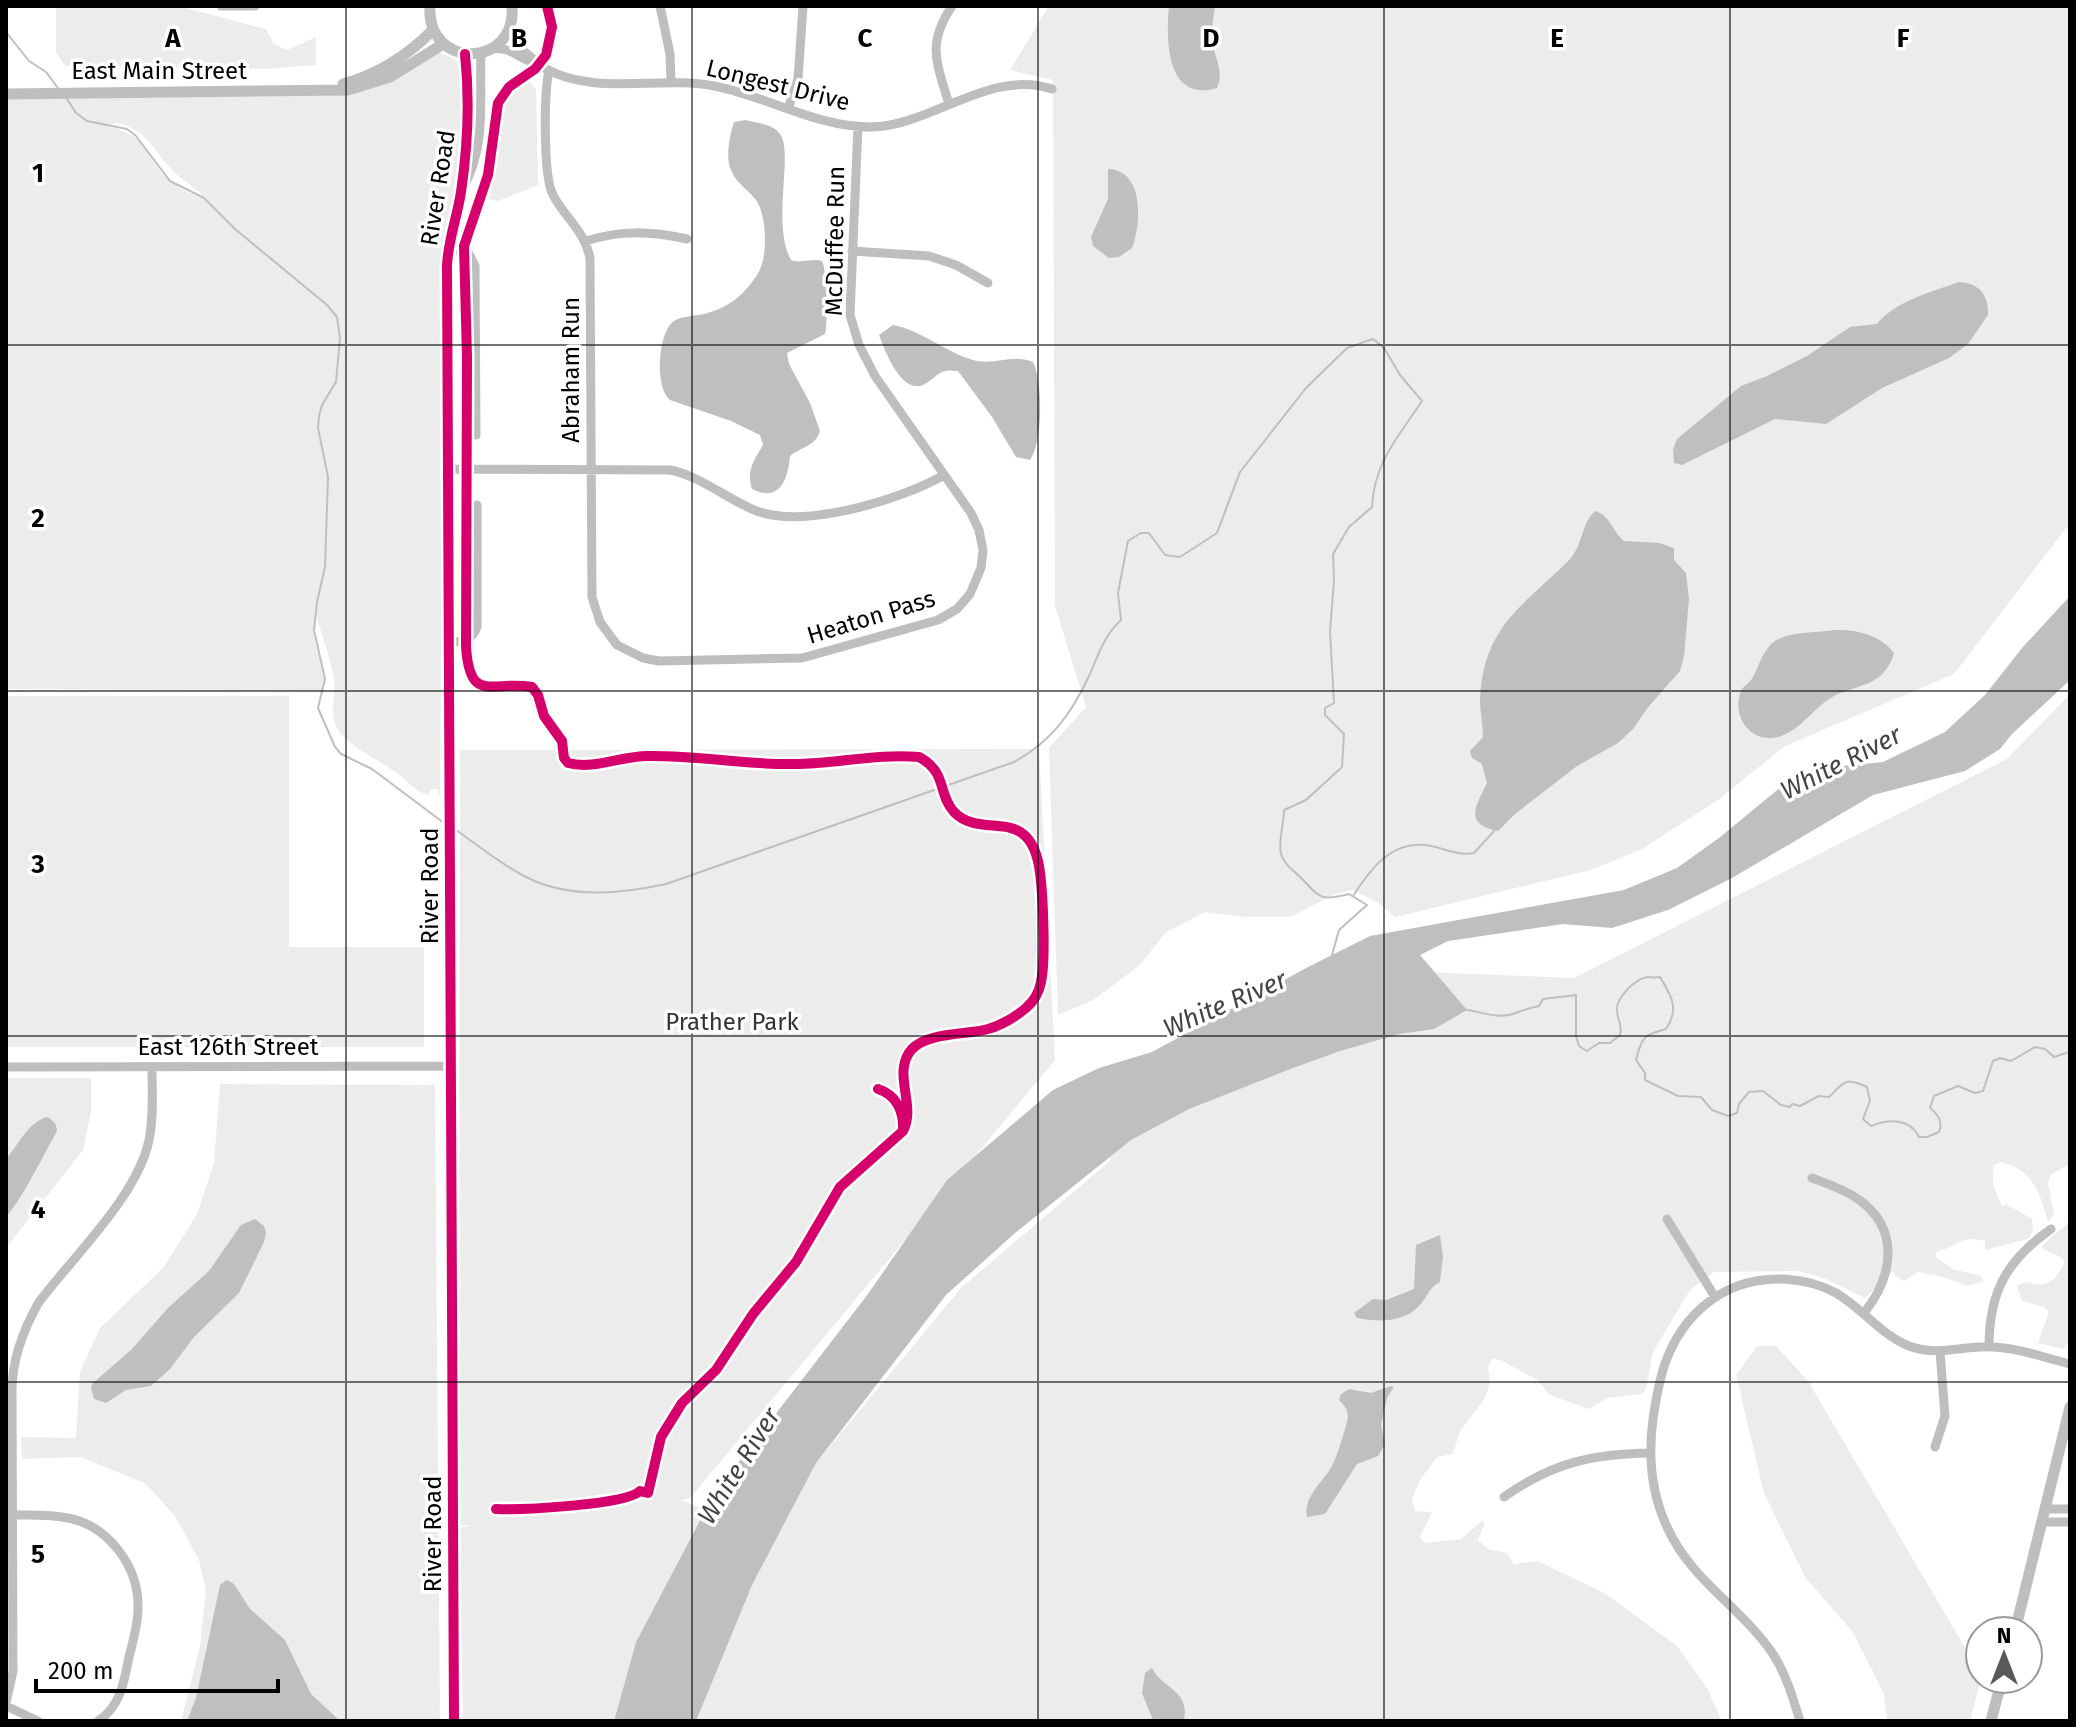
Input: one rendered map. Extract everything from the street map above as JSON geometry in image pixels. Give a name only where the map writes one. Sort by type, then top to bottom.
[{"type":"main road","points":[[430,6],[433,30],[443,44],[465,54],[485,51],[503,39],[511,24],[512,6]]},
{"type":"main road","name":"East Main Street","points":[[311,91],[370,74],[401,56],[433,30]]},
{"type":"main road","name":"East Main Street","points":[[6,94],[348,90],[375,83],[404,70],[443,44]]},
{"type":"main road","points":[[2019,1615],[2070,1407]]},
{"type":"main road","points":[[1991,1721],[1998,1695]]},
{"type":"street","points":[[221,6],[255,6]]},
{"type":"street","points":[[660,6],[670,54],[671,83]]},
{"type":"street","points":[[788,109],[798,79],[803,6]]},
{"type":"street","points":[[949,104],[938,74],[935,46],[952,6]]},
{"type":"street","name":"Longest Drive","points":[[511,24],[517,45],[549,71],[573,79],[594,83],[671,83],[721,87],[825,120],[858,126],[889,125],[912,120],[976,92],[1037,86],[1052,89]]},
{"type":"street","name":"Longest Drive","points":[[485,51],[506,48],[528,62],[539,64]]},
{"type":"street","name":"River Road","points":[[461,193],[474,163],[481,126],[485,51]]},
{"type":"street","name":"River Road","points":[[454,1721],[449,248],[461,193],[469,127],[465,54]]},
{"type":"street","points":[[549,71],[546,87],[548,184],[557,202],[586,241],[615,233],[642,231],[687,239]]},
{"type":"street","name":"McDuffee Run","points":[[858,126],[850,315],[859,345],[875,376],[944,475]]},
{"type":"street","name":"Abraham Run","points":[[586,241],[590,259],[591,582],[594,609],[617,645],[643,658]]},
{"type":"street","points":[[449,248],[469,254],[475,266],[476,435]]},
{"type":"street","points":[[852,251],[929,256],[956,265],[988,283]]},
{"type":"street","points":[[448,469],[656,468],[681,472],[753,509],[785,516],[869,505],[913,491],[944,475]]},
{"type":"street","name":"Heaton Pass","points":[[643,658],[659,661],[802,658],[949,615],[974,587],[983,550],[976,521],[944,475]]},
{"type":"street","points":[[449,642],[466,641],[477,627],[477,505]]},
{"type":"street","name":"East 126th Street","points":[[6,1067],[451,1066]]},
{"type":"street","points":[[38,1721],[6,1704],[13,1671],[12,1383],[21,1339],[39,1302],[126,1193],[139,1172],[151,1127],[152,1067]]},
{"type":"street","points":[[1812,1178],[1859,1199],[1869,1208],[1884,1234],[1888,1256],[1886,1276],[1879,1293],[1864,1313]]},
{"type":"street","points":[[1667,1219],[1715,1297]]},
{"type":"street","points":[[1989,1346],[1990,1317],[2002,1279],[2020,1253],[2051,1229]]},
{"type":"street","points":[[1800,1721],[1789,1687],[1774,1656],[1697,1574],[1671,1536],[1656,1496],[1650,1453],[1654,1409],[1666,1359],[1685,1323],[1715,1297],[1755,1281],[1796,1280],[1835,1293],[1910,1346],[1940,1351],[1989,1346],[2070,1364]]},
{"type":"street","points":[[1935,1447],[1945,1416],[1940,1351]]},
{"type":"street","points":[[1504,1497],[1533,1478],[1570,1462],[1598,1456],[1650,1453]]},
{"type":"street","points":[[2046,1509],[2070,1509]]},
{"type":"street","points":[[13,1515],[71,1518],[88,1525],[117,1548],[132,1574],[138,1610],[123,1686],[114,1706],[98,1721]]},
{"type":"street","points":[[2043,1522],[2070,1522]]},
{"type":"green space","points":[[56,6],[178,6],[266,29],[274,44],[287,50],[316,37],[316,65],[265,69],[65,66],[56,52]]},
{"type":"green space","name":"Prather Park","points":[[542,6],[551,6],[555,33],[545,66],[528,79],[536,90],[538,185],[498,201],[485,198],[467,250],[475,667],[485,681],[537,683],[570,750],[1039,749],[1055,1060],[690,1498],[681,1500],[706,1510],[636,1642],[614,1721],[463,1721],[460,1528],[472,1525],[459,1525],[460,750],[554,750],[555,738],[536,717],[528,693],[483,689],[463,669],[459,248],[482,175],[494,104],[505,83],[533,66],[547,44],[548,20]]},
{"type":"green space","points":[[1049,6],[2070,6],[2070,523],[1954,674],[1785,746],[1718,800],[1642,849],[1591,870],[1395,917],[1377,902],[1353,890],[1333,895],[1290,917],[1244,917],[1205,912],[1166,932],[1139,966],[1093,1000],[1058,1015],[1049,748],[1086,707],[1055,606],[1053,80],[1010,70]]},
{"type":"green space","points":[[440,53],[462,66],[464,141],[444,243],[440,796],[437,789],[432,789],[428,795],[419,791],[355,746],[337,729],[333,715],[333,673],[316,615],[314,637],[323,671],[323,691],[6,689],[6,99],[323,95]],"holes":[[[120,123],[145,137],[172,170],[206,200],[172,183],[138,140],[104,125]]]},
{"type":"green space","points":[[2070,694],[2070,1164],[2050,1175],[2048,1184],[2054,1214],[2048,1222],[2034,1184],[2021,1171],[2001,1162],[1994,1165],[1996,1191],[2002,1206],[2006,1204],[2032,1219],[2033,1231],[2028,1239],[1985,1250],[1985,1241],[1964,1240],[1937,1251],[1935,1257],[1955,1270],[1980,1275],[1984,1281],[1967,1286],[1918,1272],[1904,1281],[1893,1271],[1865,1298],[1826,1279],[1799,1271],[1714,1272],[1690,1290],[1653,1352],[1646,1389],[1642,1394],[1607,1398],[1589,1409],[1550,1395],[1537,1380],[1501,1360],[1492,1359],[1485,1396],[1459,1434],[1453,1454],[1437,1457],[1420,1480],[1412,1499],[1415,1511],[1432,1512],[1420,1537],[1424,1543],[1461,1539],[1482,1521],[1485,1523],[1478,1540],[1488,1549],[1507,1553],[1514,1564],[1538,1561],[1606,1594],[1677,1646],[1707,1688],[1722,1721],[694,1721],[737,1613],[816,1463],[961,1288],[1111,1160],[1099,1144],[1422,972],[1574,978],[2007,759]]},
{"type":"green space","points":[[6,696],[289,696],[289,947],[424,947],[424,1047],[6,1047]]},
{"type":"green space","points":[[6,1078],[91,1078],[91,1112],[83,1150],[6,1248]]},
{"type":"green space","points":[[220,1084],[435,1085],[440,1721],[181,1721],[200,1646],[206,1591],[199,1560],[175,1516],[146,1484],[81,1457],[22,1459],[21,1437],[76,1438],[80,1372],[100,1328],[164,1267],[197,1214],[214,1163]]},
{"type":"green space","points":[[2070,1221],[2070,1339],[2064,1349],[2038,1343],[2049,1312],[2044,1307],[2022,1301],[2017,1286],[2026,1282],[2045,1284],[2058,1274],[2065,1262],[2041,1248]]},
{"type":"green space","points":[[1757,1346],[1776,1346],[1808,1381],[1964,1646],[1964,1695],[1977,1695],[1970,1721],[1887,1721],[1884,1694],[1852,1631],[1805,1577],[1764,1493],[1736,1375]]},
{"type":"water","points":[[1169,6],[1215,6],[1212,35],[1220,72],[1217,88],[1200,90],[1187,86],[1178,77],[1169,50]]},
{"type":"water","points":[[745,120],[769,126],[780,134],[785,156],[782,209],[785,245],[791,260],[822,261],[826,285],[825,334],[787,353],[789,364],[810,403],[820,431],[812,443],[790,456],[784,481],[769,493],[752,489],[750,483],[752,466],[763,445],[760,435],[731,421],[670,400],[660,372],[664,336],[674,321],[728,305],[746,289],[761,268],[765,240],[761,211],[755,199],[733,175],[728,159],[734,122]]},
{"type":"water","points":[[1108,169],[1120,172],[1129,179],[1134,188],[1138,213],[1132,248],[1119,257],[1109,258],[1093,246],[1091,237],[1108,199]]},
{"type":"water","points":[[1959,282],[1981,291],[1987,302],[1988,315],[1968,344],[1949,358],[1882,388],[1826,424],[1775,419],[1682,465],[1674,463],[1673,449],[1677,439],[1741,386],[1807,356],[1850,327],[1877,324],[1904,303]]},
{"type":"water","points":[[893,325],[913,331],[973,360],[1018,359],[1033,362],[1039,384],[1040,412],[1037,440],[1030,460],[1016,457],[992,417],[958,371],[942,372],[923,385],[915,386],[901,377],[879,335]]},
{"type":"water","points":[[1595,511],[1605,516],[1624,541],[1659,543],[1674,548],[1674,560],[1686,573],[1689,599],[1680,671],[1618,743],[1577,766],[1498,831],[1487,828],[1476,819],[1475,813],[1487,783],[1482,764],[1472,758],[1470,751],[1483,737],[1480,700],[1489,653],[1509,619],[1570,559]]},
{"type":"water","name":"White River","points":[[2070,596],[2070,680],[2000,749],[1965,771],[1873,795],[1732,878],[1668,910],[1612,928],[1563,924],[1448,941],[1420,955],[1467,1010],[1434,1029],[1399,1034],[1285,1071],[1189,1109],[1131,1140],[1015,1233],[946,1295],[816,1463],[752,1585],[696,1721],[614,1721],[636,1642],[714,1494],[868,1294],[947,1180],[1053,1090],[1099,1068],[1152,1052],[1370,936],[1624,890],[1677,868],[1782,786],[1832,767],[1883,762],[1945,732],[1985,695],[2022,648]]},
{"type":"water","points":[[1835,630],[1868,634],[1889,647],[1894,653],[1885,671],[1872,681],[1830,698],[1787,734],[1768,738],[1752,732],[1741,719],[1739,701],[1742,689],[1752,679],[1767,648],[1788,635]]},
{"type":"water","points":[[48,1117],[55,1123],[57,1132],[6,1217],[6,1159],[35,1123]]},
{"type":"water","points":[[255,1219],[264,1226],[266,1233],[239,1293],[194,1337],[170,1369],[151,1386],[126,1390],[106,1403],[94,1399],[93,1383],[131,1350],[168,1308],[209,1271],[241,1225]]},
{"type":"water","points":[[1440,1235],[1443,1257],[1440,1282],[1413,1312],[1390,1320],[1357,1318],[1354,1313],[1373,1299],[1386,1300],[1414,1289],[1416,1245]]},
{"type":"water","points":[[1394,1387],[1387,1398],[1381,1425],[1385,1444],[1378,1456],[1357,1464],[1325,1514],[1307,1517],[1308,1503],[1334,1462],[1346,1427],[1348,1414],[1339,1400],[1341,1394],[1349,1389],[1371,1393]]},
{"type":"water","points":[[227,1580],[234,1584],[250,1609],[285,1640],[311,1694],[340,1721],[187,1721],[196,1698],[220,1585]]},
{"type":"water","points":[[1152,1668],[1183,1702],[1184,1721],[1153,1720],[1142,1693],[1145,1673]]},
{"type":"waterway","points":[[6,32],[29,61],[46,72],[58,88]]},
{"type":"waterway","points":[[67,99],[76,113],[87,121],[127,129],[136,136],[170,181],[204,198],[235,229],[327,305],[337,317],[340,338],[336,382],[322,405],[318,428],[328,477],[325,567],[314,630],[325,679],[318,708],[341,754],[372,769],[444,823]]},
{"type":"waterway","points":[[453,828],[507,866],[542,884],[577,892],[631,890],[666,884],[1014,762],[1050,736],[1068,714],[1106,639],[1121,620],[1118,593],[1128,541],[1141,533],[1149,533],[1165,555],[1180,557],[1217,533],[1240,472],[1306,388],[1347,348],[1373,339],[1384,348],[1400,375],[1422,401],[1382,464],[1372,507],[1349,527],[1333,554],[1330,632],[1334,703],[1325,708],[1325,715],[1344,734],[1342,767],[1306,800],[1284,810],[1280,844],[1286,863],[1318,895],[1349,894],[1367,905],[1339,930],[1332,955]]},
{"type":"waterway","points":[[1353,896],[1367,875],[1394,851],[1417,845],[1474,853],[1494,831]]},
{"type":"waterway","points":[[1467,1010],[1508,1015],[1539,1006],[1543,999],[1576,995],[1576,1036],[1579,1046],[1587,1051],[1599,1043],[1610,1043],[1620,1035],[1618,1005],[1627,990],[1642,978],[1660,977],[1670,996],[1673,1015],[1666,1029],[1648,1035],[1640,1046],[1636,1060],[1645,1073],[1645,1080],[1678,1096],[1701,1097],[1712,1110],[1728,1116],[1737,1113],[1739,1104],[1749,1092],[1763,1091],[1781,1105],[1790,1107],[1792,1104],[1800,1106],[1819,1096],[1829,1097],[1845,1083],[1853,1082],[1867,1087],[1870,1101],[1863,1119],[1871,1126],[1884,1122],[1904,1123],[1919,1137],[1939,1132],[1939,1118],[1930,1108],[1934,1096],[1958,1086],[1975,1093],[1983,1091],[1993,1061],[2000,1058],[2011,1061],[2035,1047],[2045,1049],[2054,1057],[2070,1054]]},
{"type":"waterway","points":[[2070,1012],[2070,1023]]},
{"type":"cycle path","points":[[547,6],[552,27],[546,55],[535,69],[509,87],[498,103],[488,175],[464,246],[468,665],[472,677],[486,686],[532,687],[538,695],[544,716],[562,741],[564,758],[568,763],[588,765],[647,756],[795,764],[888,756],[919,757],[934,770],[949,805],[962,818],[980,824],[1008,827],[1026,837],[1037,857],[1042,891],[1043,958],[1037,993],[1026,1008],[998,1025],[938,1037],[912,1049],[904,1068],[907,1121],[903,1131]]},
{"type":"cycle path","points":[[454,1721],[447,266],[465,157],[468,106],[465,54]]},
{"type":"cycle path","points":[[496,1509],[572,1506],[615,1500],[640,1491],[648,1493],[661,1437],[682,1403],[716,1370],[753,1314],[796,1262],[840,1187],[903,1131],[898,1105],[890,1095],[878,1089]]}]
